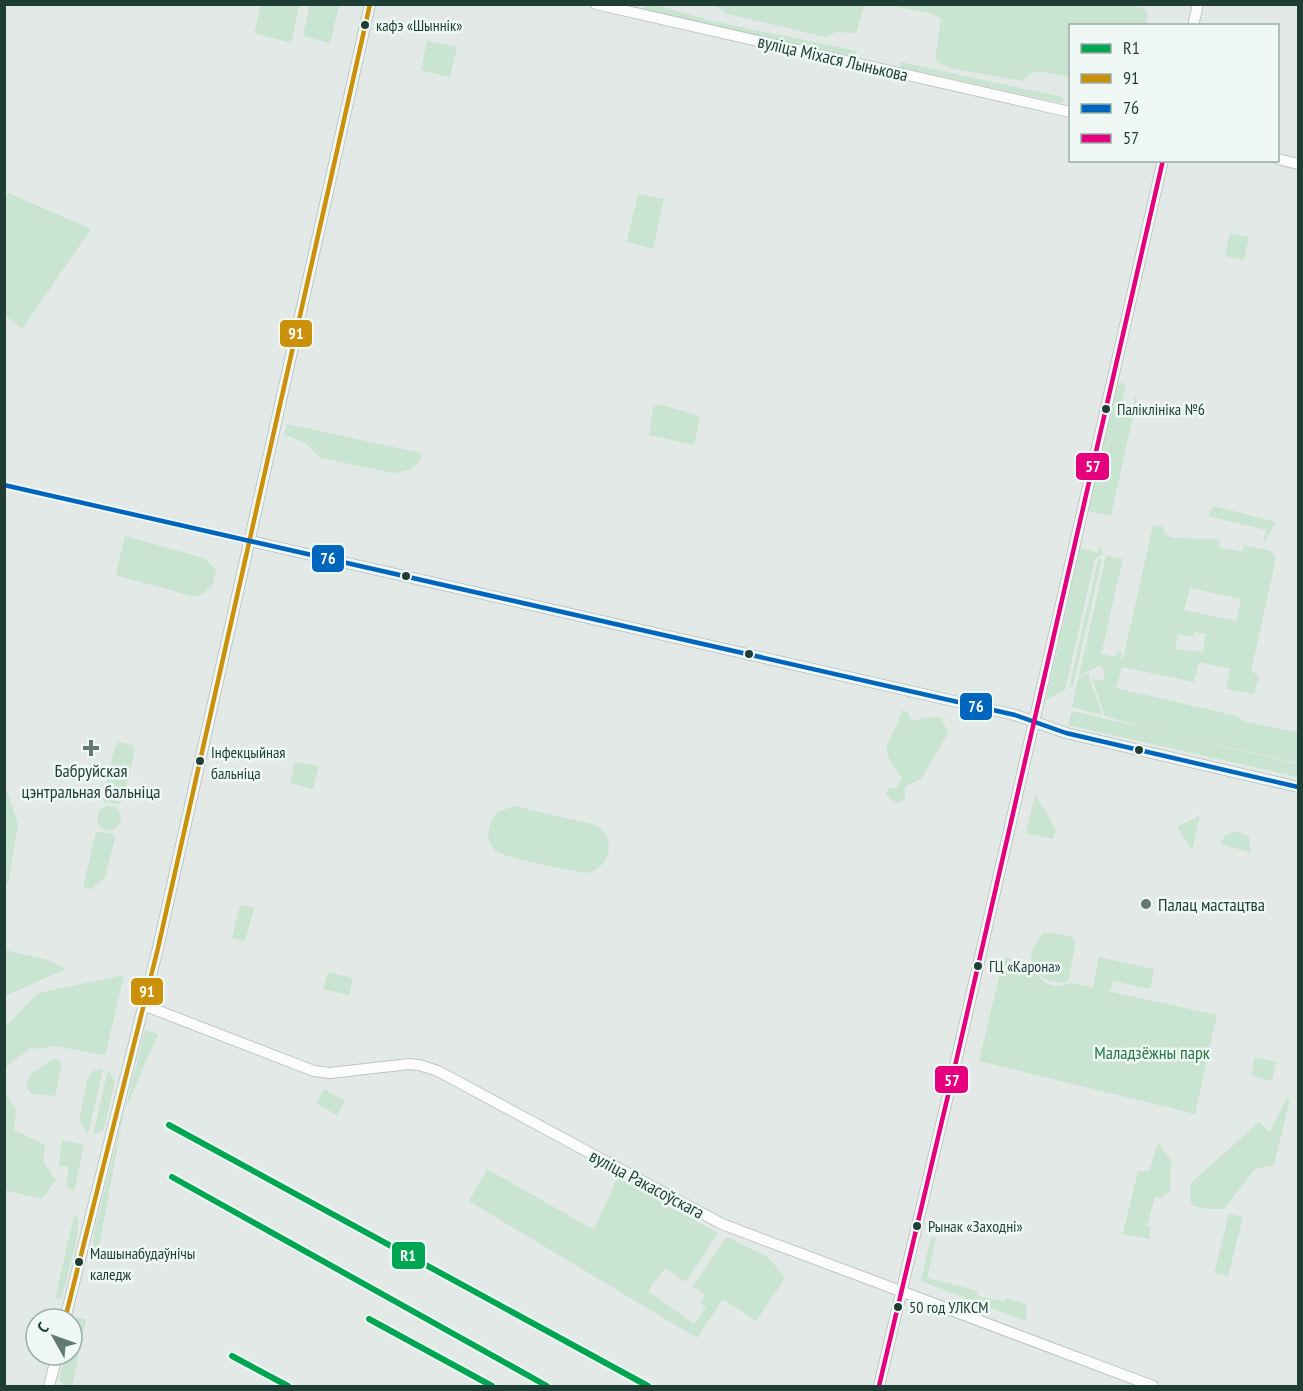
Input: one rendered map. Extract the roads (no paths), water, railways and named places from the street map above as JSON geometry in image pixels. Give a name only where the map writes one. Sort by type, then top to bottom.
[{"type":"main road","points":[[68,1307],[143,1005],[250,542],[370,4]]},
{"type":"main road","name":"вуліца Міхася Лынькова","points":[[596,4],[1069,112]]},
{"type":"main road","points":[[1193,24],[1198,4]]},
{"type":"main road","points":[[1279,159],[1299,164]]},
{"type":"main road","points":[[879,1386],[1163,162]]},
{"type":"main road","points":[[250,542],[1016,715],[1066,733],[1299,787]]},
{"type":"main road","name":"вуліца Ракасоўскага","points":[[143,1005],[315,1071],[330,1072],[419,1065],[438,1071],[722,1224],[1153,1386]]},
{"type":"main road","points":[[49,1386],[54,1367]]},
{"type":"street","points":[[4,485],[250,542]]},
{"type":"place","name":"кафэ «Шыннік»","points":[[365,25]]},
{"type":"place","name":"Паліклініка №6","points":[[1106,409]]},
{"type":"place","name":"Бабруйская цэнтральная бальніца","points":[[91,748]]},
{"type":"place","name":"Інфекцыйная бальніца","points":[[200,761]]},
{"type":"place","name":"Палац мастацтва","points":[[1146,904]]},
{"type":"place","name":"ГЦ «Карона»","points":[[978,966]]},
{"type":"place","name":"Рынак «Заходні»","points":[[917,1226]]},
{"type":"place","name":"Машынабудаўнічы каледж","points":[[79,1262]]},
{"type":"place","name":"50 год УЛКСМ","points":[[898,1307]]},
{"type":"park label","name":"Маладзёжны парк","points":[[1152,1052]]}]
